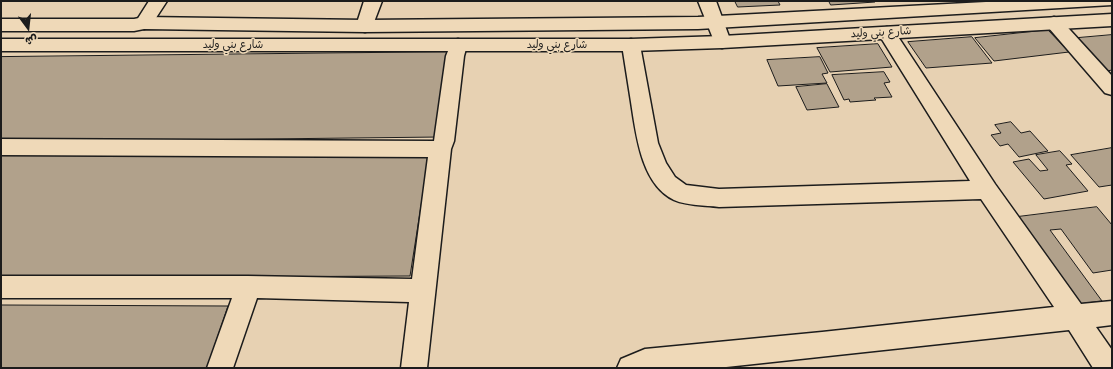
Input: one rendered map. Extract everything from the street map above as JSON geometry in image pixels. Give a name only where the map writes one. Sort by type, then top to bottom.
[{"type":"street","points":[[144,24],[158,1]]},
{"type":"street","points":[[365,26],[373,1]]},
{"type":"street","points":[[707,1],[722,42]]},
{"type":"street","name":"شارع بني وليد","points":[[1,25],[144,24],[365,26],[715,21],[1108,1]]},
{"type":"street","name":"شارع بني وليد","points":[[1,45],[631,45],[722,42],[1112,20]]},
{"type":"street","points":[[1054,23],[1112,88]]},
{"type":"street","points":[[887,33],[987,190],[1076,318],[1108,368]]},
{"type":"street","points":[[414,368],[440,148],[444,141],[455,56],[458,45]]},
{"type":"street","points":[[631,45],[648,143],[656,166],[666,183],[681,193],[719,198],[987,190]]},
{"type":"street","points":[[1,147],[440,148]]},
{"type":"street","points":[[1,287],[248,287],[424,291]]},
{"type":"street","points":[[220,368],[248,287]]},
{"type":"street","points":[[630,368],[645,362],[830,344],[1112,313]]},
{"type":"building","points":[[735,1],[778,1],[780,5],[738,7]]},
{"type":"building","points":[[829,1],[874,1],[875,2],[831,5]]},
{"type":"building","points":[[1048,30],[1069,52],[994,61],[975,38]]},
{"type":"building","points":[[1112,35],[1112,70],[1107,71],[1077,38]]},
{"type":"building","points":[[972,37],[992,63],[926,68],[908,42]]},
{"type":"building","points":[[878,44],[892,67],[830,72],[817,48]]},
{"type":"building","points":[[451,52],[440,137],[1,142],[1,57]]},
{"type":"building","points":[[820,57],[828,73],[822,74],[827,83],[778,86],[767,60]]},
{"type":"building","points":[[884,72],[890,82],[884,83],[892,97],[850,102],[849,99],[844,100],[832,75]]},
{"type":"building","points":[[827,84],[839,107],[807,110],[796,87]]},
{"type":"building","points":[[1011,122],[1021,133],[1030,131],[1048,151],[1019,157],[1008,144],[1000,146],[991,135],[1001,133],[995,125]]},
{"type":"building","points":[[1112,148],[1112,185],[1099,187],[1071,155]]},
{"type":"building","points":[[1060,151],[1072,164],[1066,165],[1088,191],[1044,199],[1013,162],[1029,159],[1040,171],[1048,170],[1036,155]]},
{"type":"building","points":[[429,155],[410,276],[1,278],[1,156]]},
{"type":"building","points":[[1097,207],[1112,225],[1112,270],[1093,273],[1061,229],[1050,230],[1102,301],[1078,304],[1017,217]]},
{"type":"building","points":[[1,305],[228,306],[207,368],[1,368]]}]
